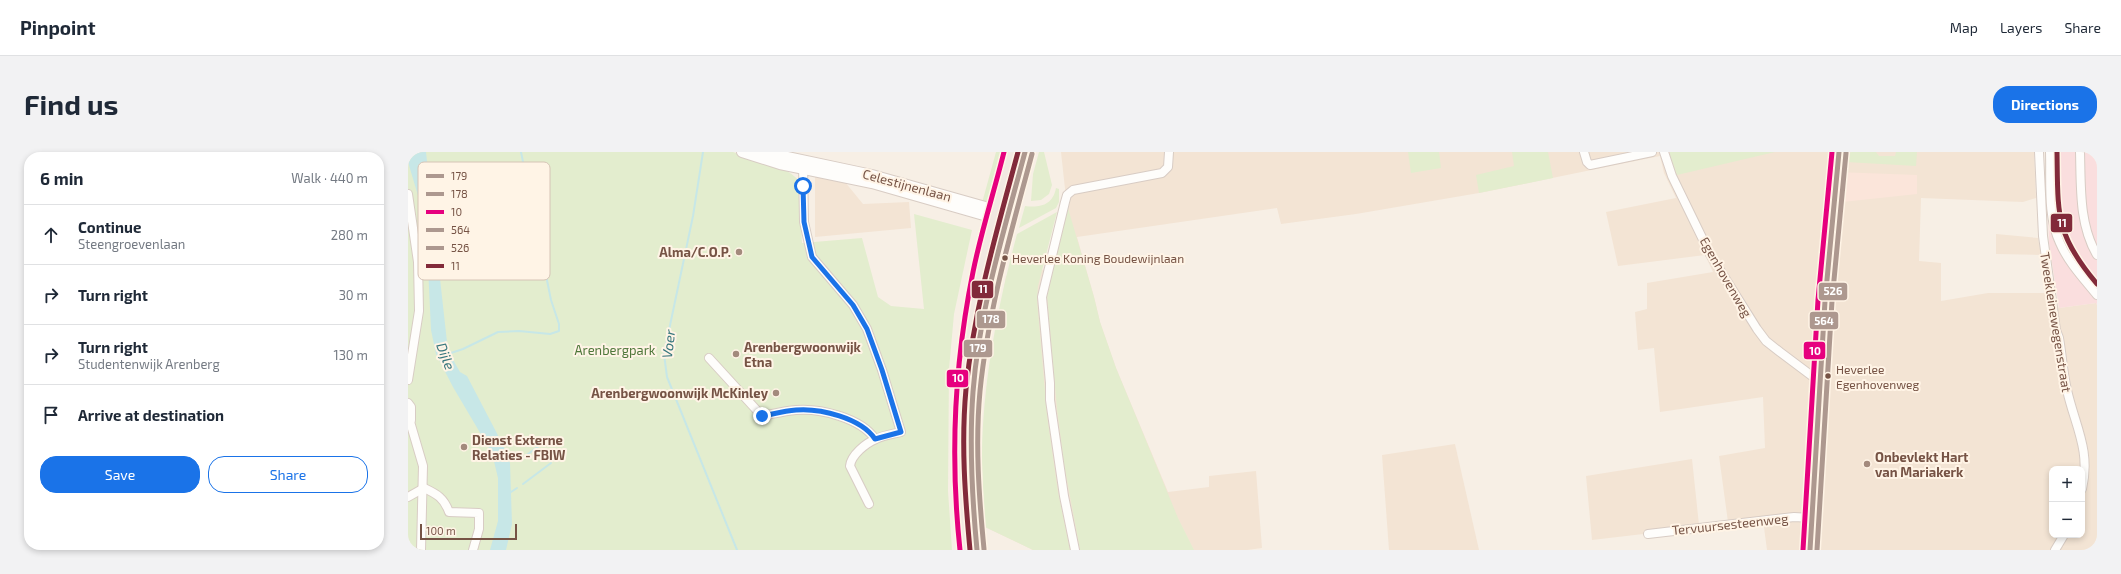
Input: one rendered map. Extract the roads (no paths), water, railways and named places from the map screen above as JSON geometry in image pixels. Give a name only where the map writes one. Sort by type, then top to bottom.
[{"type":"highway","points":[[967,550],[963,523],[961,455],[963,394],[974,304],[994,214],[1011,152]]},
{"type":"highway","points":[[977,550],[970,459],[973,392],[985,309],[1025,152]]},
{"type":"main road","points":[[1810,550],[1827,261],[1839,152]]},
{"type":"street","name":"Celestijnenlaan","points":[[742,152],[803,165],[872,175],[994,214],[1008,217]]},
{"type":"street","name":"Celestijnenlaan","points":[[764,152],[803,165]]},
{"type":"street","points":[[1075,550],[1064,496],[1050,400],[1050,383],[1042,297],[1047,269],[1066,198],[1073,190],[1162,174],[1168,167],[1169,152]]},
{"type":"street","points":[[1584,152],[1587,162],[1590,165],[1652,152]]},
{"type":"street","name":"Egenhovenweg","points":[[1664,152],[1669,170],[1710,254],[1757,329],[1766,341],[1812,376],[1819,378]]},
{"type":"street","name":"Tweekleinewegenstraat","points":[[2038,152],[2043,236],[2056,330],[2059,338],[2066,388],[2085,457],[2085,476]]},
{"type":"street","points":[[2050,152],[2053,218],[2057,236],[2066,254],[2097,295]]},
{"type":"street","points":[[2080,152],[2083,219],[2092,248],[2097,255]]},
{"type":"street","points":[[803,165],[804,222],[812,257],[853,305],[867,329],[882,370],[901,432],[875,439],[854,455],[850,461],[850,466],[869,504]]},
{"type":"street","points":[[408,194],[416,245],[419,311],[408,380]]},
{"type":"street","points":[[408,241],[416,245]]},
{"type":"street","points":[[709,358],[762,416],[796,410],[842,416],[856,422],[875,439]]},
{"type":"street","points":[[408,404],[411,410],[409,418],[423,466],[424,488],[420,550]]},
{"type":"street","points":[[408,497],[424,488]]},
{"type":"street","points":[[424,488],[440,496],[449,512],[479,513],[478,529],[473,550]]},
{"type":"street","name":"Tervuursesteenweg","points":[[1648,534],[1786,518],[1812,518]]},
{"type":"street","points":[[2055,550],[2062,538]]},
{"type":"water","name":"Dijle","points":[[408,152],[426,152],[427,162],[418,162],[418,196],[408,162]]},
{"type":"water","name":"Dijle","points":[[429,280],[440,280],[448,351],[460,372],[467,376],[503,445],[510,463],[512,524],[506,550],[490,550],[498,521],[498,478],[492,453],[453,387],[436,354],[431,330]]},
{"type":"waterway","points":[[521,152],[523,162]]},
{"type":"waterway","name":"Voer","points":[[703,152],[693,216],[664,354],[667,377],[737,550]]},
{"type":"waterway","points":[[448,354],[463,349],[498,332],[519,331],[550,334],[559,331],[559,324],[551,300],[547,280]]},
{"type":"waterway","points":[[521,459],[546,441]]},
{"type":"waterway","points":[[523,484],[551,463]]},
{"type":"waterway","points":[[511,492],[517,488]]},
{"type":"place","name":"Alma/C.O.P.","points":[[739,252]]},
{"type":"place","name":"Heverlee Koning Boudewijnlaan","points":[[1005,258]]},
{"type":"place","name":"Arenbergwoonwijk Etna","points":[[736,354]]},
{"type":"place","name":"Heverlee Egenhovenweg","points":[[1828,376]]},
{"type":"place","name":"Arenbergwoonwijk McKinley","points":[[776,393]]},
{"type":"place","name":"Dienst Externe Relaties - FBIW","points":[[464,447]]},
{"type":"place","name":"Onbevlekt Hart van Mariakerk","points":[[1867,464]]},
{"type":"park label","name":"Arenbergpark","points":[[615,350]]}]
